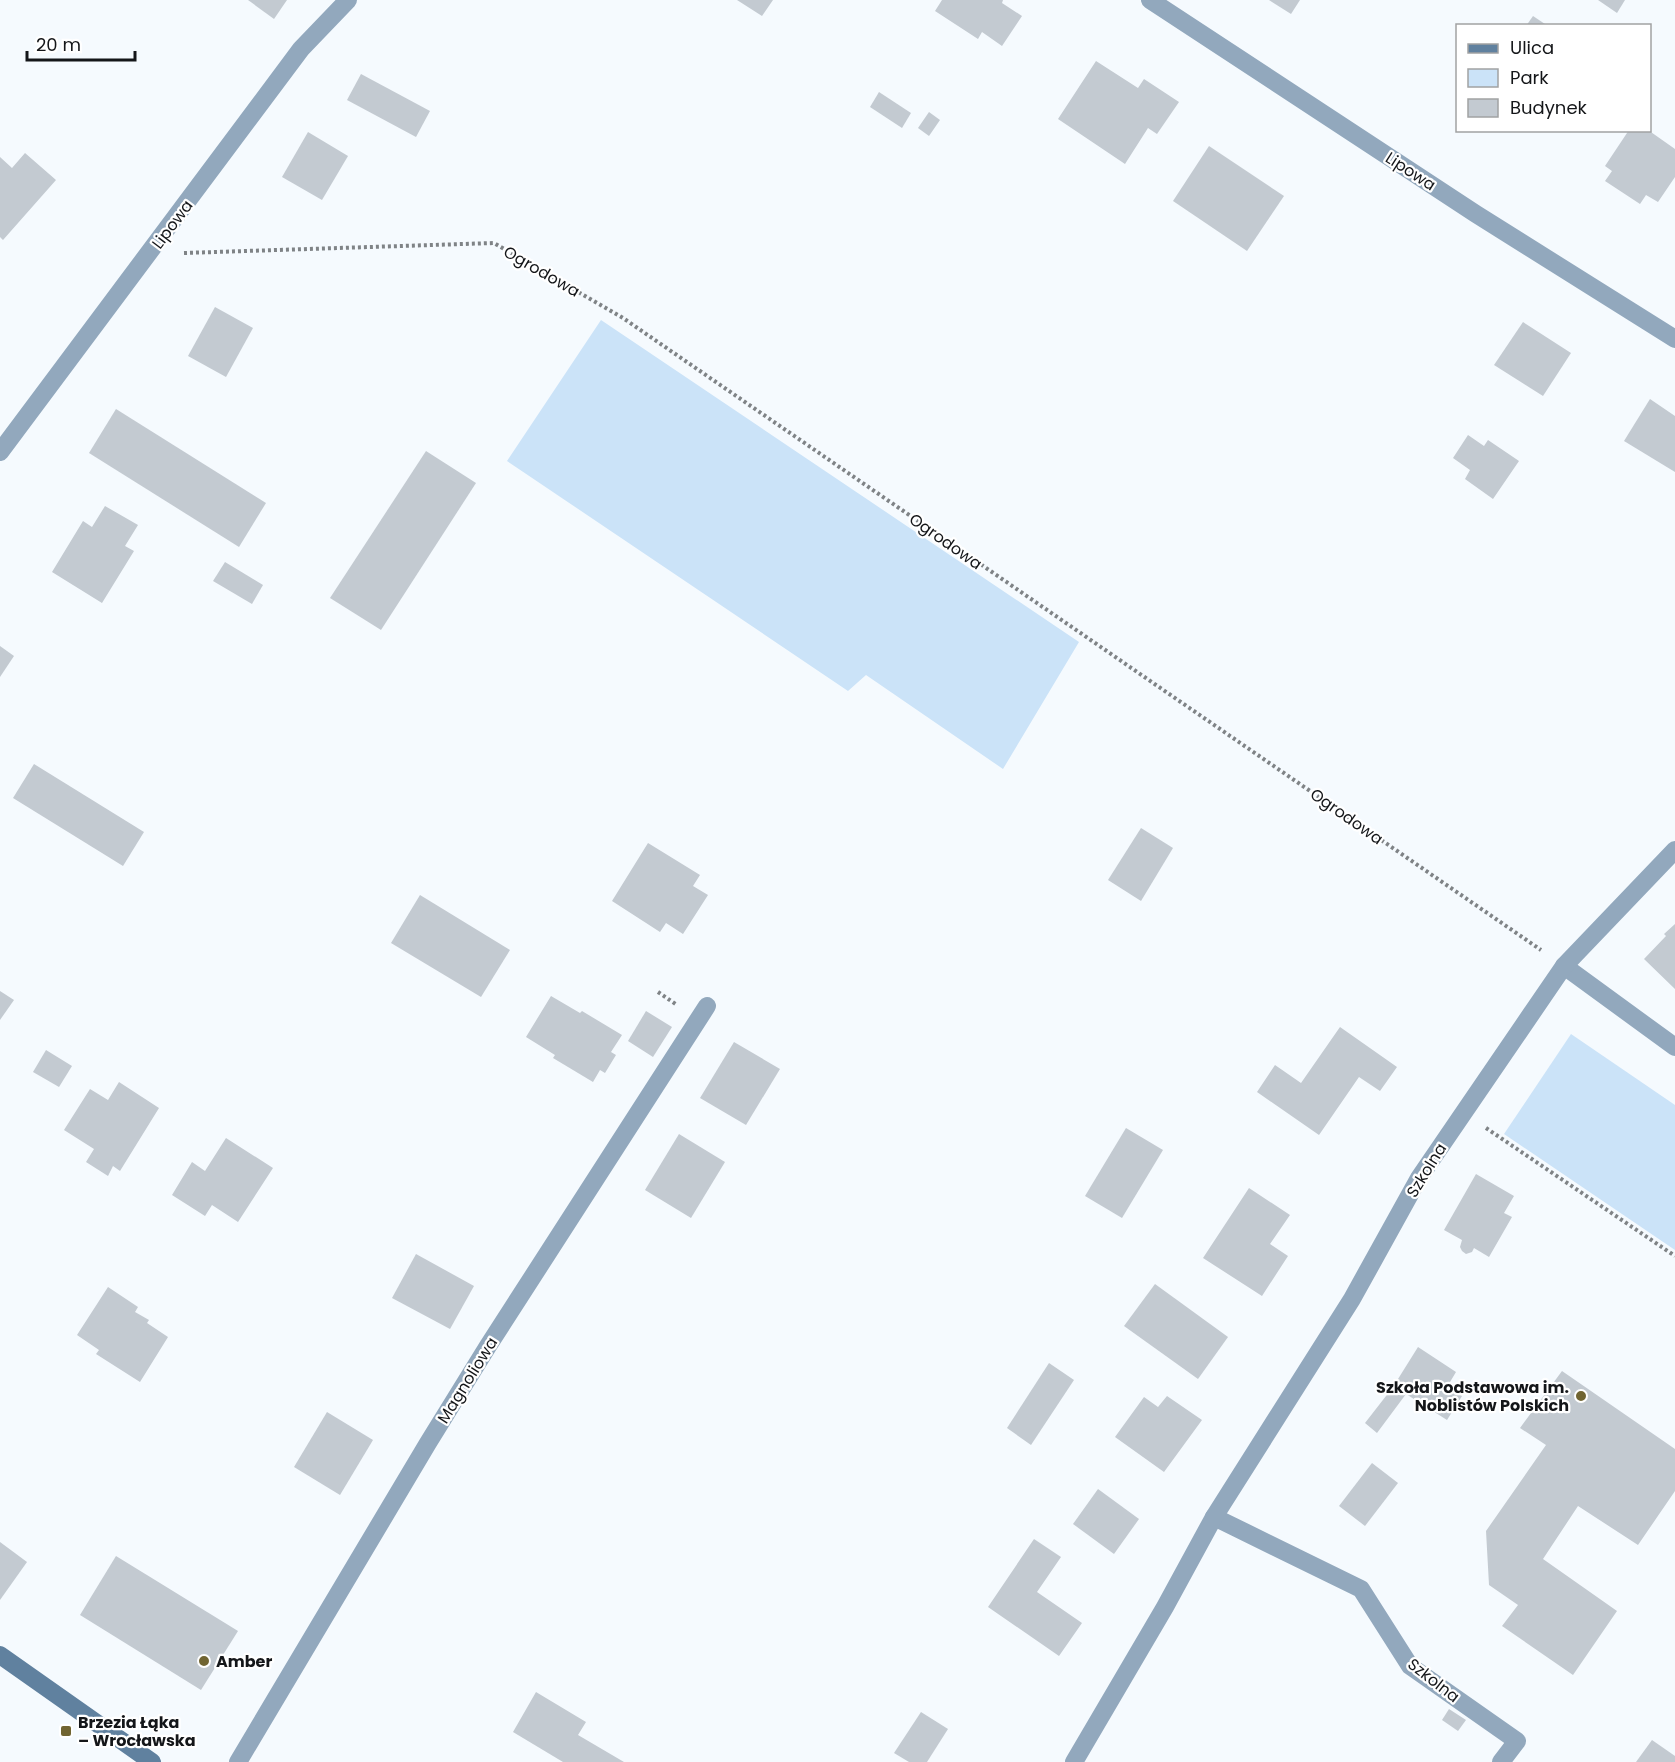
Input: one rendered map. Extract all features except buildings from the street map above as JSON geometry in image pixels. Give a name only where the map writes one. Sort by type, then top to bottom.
[{"type":"street","name":"Lipowa","points":[[0,452],[301,49],[348,0]]},
{"type":"street","name":"Lipowa","points":[[1150,0],[1476,214],[1675,339]]},
{"type":"street","name":"Szkolna","points":[[1074,1762],[1165,1607],[1214,1517],[1352,1299],[1419,1178],[1564,966],[1675,850]]},
{"type":"street","points":[[1564,966],[1675,1047]]},
{"type":"street","name":"Magnoliowa","points":[[238,1762],[488,1346],[707,1006]]},
{"type":"street","name":"Szkolna","points":[[1214,1517],[1361,1589],[1410,1666],[1517,1741],[1501,1762]]},
{"type":"street","points":[[0,1655],[152,1762]]},
{"type":"path","name":"Ogrodowa","points":[[149,254],[494,243],[623,318],[1564,966]]},
{"type":"path","points":[[1463,1112],[1675,1256]]},
{"type":"green space","points":[[601,320],[1079,642],[1003,769],[866,675],[848,691],[507,461]]},
{"type":"green space","points":[[1571,1034],[1675,1105],[1675,1250],[1504,1134]]},
{"type":"place","name":"Szkoła Podstawowa im. Noblistów Polskich","points":[[1581,1396]]},
{"type":"place","name":"Amber","points":[[204,1661]]},
{"type":"place","name":"Brzezia Łąka – Wrocławska","points":[[66,1731]]}]
